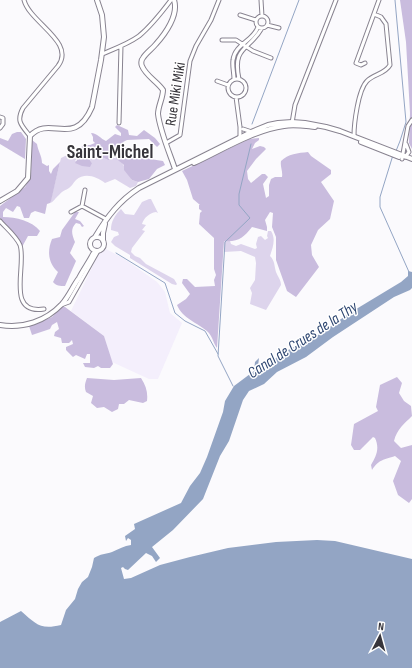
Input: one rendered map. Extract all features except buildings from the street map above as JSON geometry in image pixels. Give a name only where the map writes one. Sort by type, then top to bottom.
[{"type":"main road","points":[[0,201],[17,191],[28,178],[30,136],[40,129],[75,128],[84,122],[92,107],[102,54],[104,29],[102,14],[97,0]]},
{"type":"main road","points":[[172,0],[176,5],[172,20],[159,41],[142,58],[141,63],[145,71],[162,90],[162,100],[158,113],[166,143],[176,170]]},
{"type":"main road","points":[[76,282],[92,248],[91,242],[106,219],[129,195],[268,125],[292,123],[318,124],[354,136],[391,153]]},
{"type":"main road","points":[[0,325],[16,326],[35,322],[50,314],[60,306],[97,251],[103,247],[102,233],[104,226],[120,206],[131,197],[176,170],[259,133],[292,123],[323,128],[412,160]]},
{"type":"main road","points":[[95,237],[101,238],[103,241]]},
{"type":"main road","points":[[92,248],[97,251]]},
{"type":"street","points":[[24,0],[26,8],[60,44],[63,54],[63,59],[58,66],[23,108],[20,114],[19,120],[30,136]]},
{"type":"street","points":[[102,54],[139,36],[172,0]]},
{"type":"street","name":"Rue Miki Miki","points":[[166,143],[180,135],[190,61],[211,20],[219,0]]},
{"type":"street","points":[[261,0],[262,16]]},
{"type":"street","points":[[292,123],[297,101],[336,0]]},
{"type":"street","points":[[365,63],[361,65],[356,63],[379,0]]},
{"type":"street","points":[[354,136],[355,113],[366,81],[386,70],[390,65],[386,24],[381,17],[374,14]]},
{"type":"street","points":[[240,15],[256,20]]},
{"type":"street","points":[[256,20],[262,16]]},
{"type":"street","points":[[262,16],[267,19],[267,25]]},
{"type":"street","points":[[256,20],[256,24],[260,28]]},
{"type":"street","points":[[228,85],[234,79],[233,60],[236,52],[242,44],[254,35],[260,28],[267,25],[279,28]]},
{"type":"street","points":[[239,80],[237,72],[239,54],[258,34],[260,28]]},
{"type":"street","points":[[222,40],[236,40],[246,47],[271,58]]},
{"type":"street","points":[[119,123],[121,46]]},
{"type":"street","points":[[228,85],[229,93],[236,96],[242,95],[245,88],[243,82],[234,79]]},
{"type":"street","points":[[217,81],[228,85]]},
{"type":"street","points":[[226,148],[242,139],[242,128],[236,96]]},
{"type":"street","points":[[0,117],[3,118],[3,124],[0,128]]},
{"type":"street","points":[[402,157],[406,144],[408,126],[412,120]]},
{"type":"street","points":[[242,128],[252,132]]},
{"type":"street","points":[[406,144],[412,160]]},
{"type":"street","points":[[402,157],[409,152]]},
{"type":"street","points":[[82,206],[85,190]]},
{"type":"street","points":[[82,206],[106,219]]},
{"type":"street","points":[[71,212],[82,206]]},
{"type":"street","points":[[0,221],[19,244],[21,259],[19,294],[22,302],[28,307],[34,309],[44,309]]},
{"type":"street","points":[[60,306],[69,302],[97,251]]},
{"type":"shaded area","points":[[400,0],[412,0],[412,149],[409,143],[410,113],[406,42]]},
{"type":"shaded area","points":[[117,125],[128,130],[129,135],[137,136],[144,130],[155,138],[160,144],[157,147],[149,139],[127,140],[123,142],[125,147],[139,149],[150,159],[163,161],[165,165],[157,169],[149,179],[138,182],[132,180],[124,170],[124,165],[113,156],[109,160],[102,157],[99,159],[88,153],[86,155],[92,163],[90,167],[75,163],[81,154],[80,149],[83,145],[95,143],[91,133],[106,141],[115,134],[121,136],[121,133],[115,127]]},
{"type":"shaded area","points":[[21,132],[26,139],[25,159],[0,144],[0,138],[8,141],[12,134]]},
{"type":"shaded area","points":[[259,138],[252,149],[260,146],[266,149],[247,171],[248,179],[251,183],[262,174],[265,174],[268,177],[263,184],[266,198],[269,196],[269,185],[271,179],[275,177],[282,177],[281,161],[290,155],[308,152],[311,156],[331,170],[331,174],[321,182],[334,201],[330,219],[318,230],[311,245],[312,255],[319,267],[296,297],[287,291],[276,260],[276,237],[272,227],[273,213],[270,212],[265,220],[267,231],[252,227],[246,234],[237,240],[224,241],[217,348],[208,332],[186,317],[179,310],[177,305],[186,299],[190,294],[182,283],[183,279],[187,279],[195,287],[215,286],[214,280],[216,275],[214,269],[214,238],[199,224],[200,213],[202,211],[199,209],[200,205],[193,199],[187,180],[182,171],[249,139]]},
{"type":"shaded area","points":[[32,140],[37,144],[42,163],[47,166],[49,165],[49,171],[51,174],[53,169],[60,162],[51,201],[47,204],[45,214],[35,211],[31,213],[29,218],[24,218],[20,207],[17,206],[13,212],[6,208],[3,212],[3,217],[23,220],[33,225],[40,231],[37,236],[28,236],[22,247],[19,240],[0,218],[0,206],[25,187],[31,176]]},
{"type":"shaded area","points":[[80,149],[81,154],[75,161],[92,163],[86,155],[88,153],[93,157],[109,157],[118,159],[132,180],[138,182],[136,186],[130,188],[115,179],[105,183],[95,177],[83,176],[76,180],[70,187],[61,192],[54,201],[50,203],[61,158]]},
{"type":"shaded area","points":[[151,199],[158,213],[151,213],[144,220],[142,224],[146,225],[142,230],[145,231],[132,248],[131,252],[146,264],[174,279],[177,284],[176,285],[130,258],[130,255],[111,242],[114,237],[119,235],[118,232],[111,230],[111,227],[115,216],[119,211],[121,209],[125,214],[134,215],[142,202]]},
{"type":"shaded area","points":[[75,212],[79,212],[75,219],[80,221],[84,226],[82,227],[80,224],[76,223],[72,230],[75,242],[70,253],[76,261],[65,286],[58,286],[53,282],[58,272],[50,261],[50,243],[52,239],[60,237],[62,230]]},
{"type":"shaded area","points":[[268,231],[271,231],[273,234],[274,240],[270,256],[274,261],[281,285],[266,310],[250,304],[252,293],[250,288],[255,280],[255,257],[241,251],[224,252],[224,241],[230,241],[231,244],[236,246],[241,244],[255,249],[257,248],[256,244],[258,237],[261,236],[265,240],[268,238]]},
{"type":"shaded area","points":[[106,249],[123,258],[157,282],[165,292],[170,313],[182,323],[158,379],[149,379],[112,362],[104,336],[71,311],[99,253]]},
{"type":"shaded area","points":[[61,307],[65,307],[104,336],[113,364],[110,368],[101,368],[98,366],[94,368],[85,367],[83,363],[90,363],[90,354],[87,354],[85,359],[76,355],[73,357],[66,350],[66,347],[73,344],[72,340],[69,343],[62,343],[61,338],[54,336],[55,332],[59,329],[57,322],[52,325],[50,329],[32,335],[29,326],[52,317]]},
{"type":"shaded area","points":[[397,377],[402,383],[399,393],[404,401],[411,406],[412,416],[399,430],[394,441],[401,448],[412,445],[412,499],[409,503],[398,495],[393,481],[401,461],[395,456],[385,459],[379,462],[372,470],[371,465],[377,449],[375,438],[373,437],[360,450],[354,450],[351,445],[354,424],[378,411],[376,407],[380,385]]},
{"type":"shaded area","points":[[87,378],[114,380],[141,378],[146,389],[147,401],[143,403],[129,400],[124,404],[119,404],[118,409],[112,412],[104,407],[97,408],[91,403],[93,396],[85,390]]},
{"type":"water","points":[[408,271],[412,272],[412,288],[410,290],[394,297],[333,337],[306,357],[277,372],[264,384],[249,391],[243,400],[229,441],[220,456],[203,499],[173,530],[152,547],[160,558],[156,562],[152,556],[146,553],[128,570],[123,567],[121,568],[124,579],[131,578],[160,565],[228,548],[276,542],[317,540],[335,541],[412,559],[412,668],[0,668],[0,622],[21,611],[39,625],[48,627],[61,625],[66,610],[75,599],[82,582],[88,577],[94,558],[131,545],[131,540],[128,538],[126,541],[125,536],[135,529],[134,524],[181,503],[190,486],[200,473],[207,457],[223,412],[225,401],[234,386],[254,371],[255,362],[259,358],[258,366],[261,368],[286,351],[320,334],[348,314],[401,282],[408,276]]},
{"type":"waterway","points":[[252,124],[299,0]]},
{"type":"waterway","points":[[395,0],[406,122],[396,151]]},
{"type":"waterway","points":[[233,386],[218,356],[225,242],[250,218],[239,205],[239,194],[251,144]]},
{"type":"waterway","points":[[393,155],[380,197],[380,207],[409,272]]},
{"type":"waterway","points":[[116,253],[165,283],[175,313],[185,321],[205,331],[218,354]]},
{"type":"district","name":"Saint-Michel","points":[[110,151]]},
{"type":"water label","name":"Canal de Crues de la Thy","points":[[302,339]]}]
